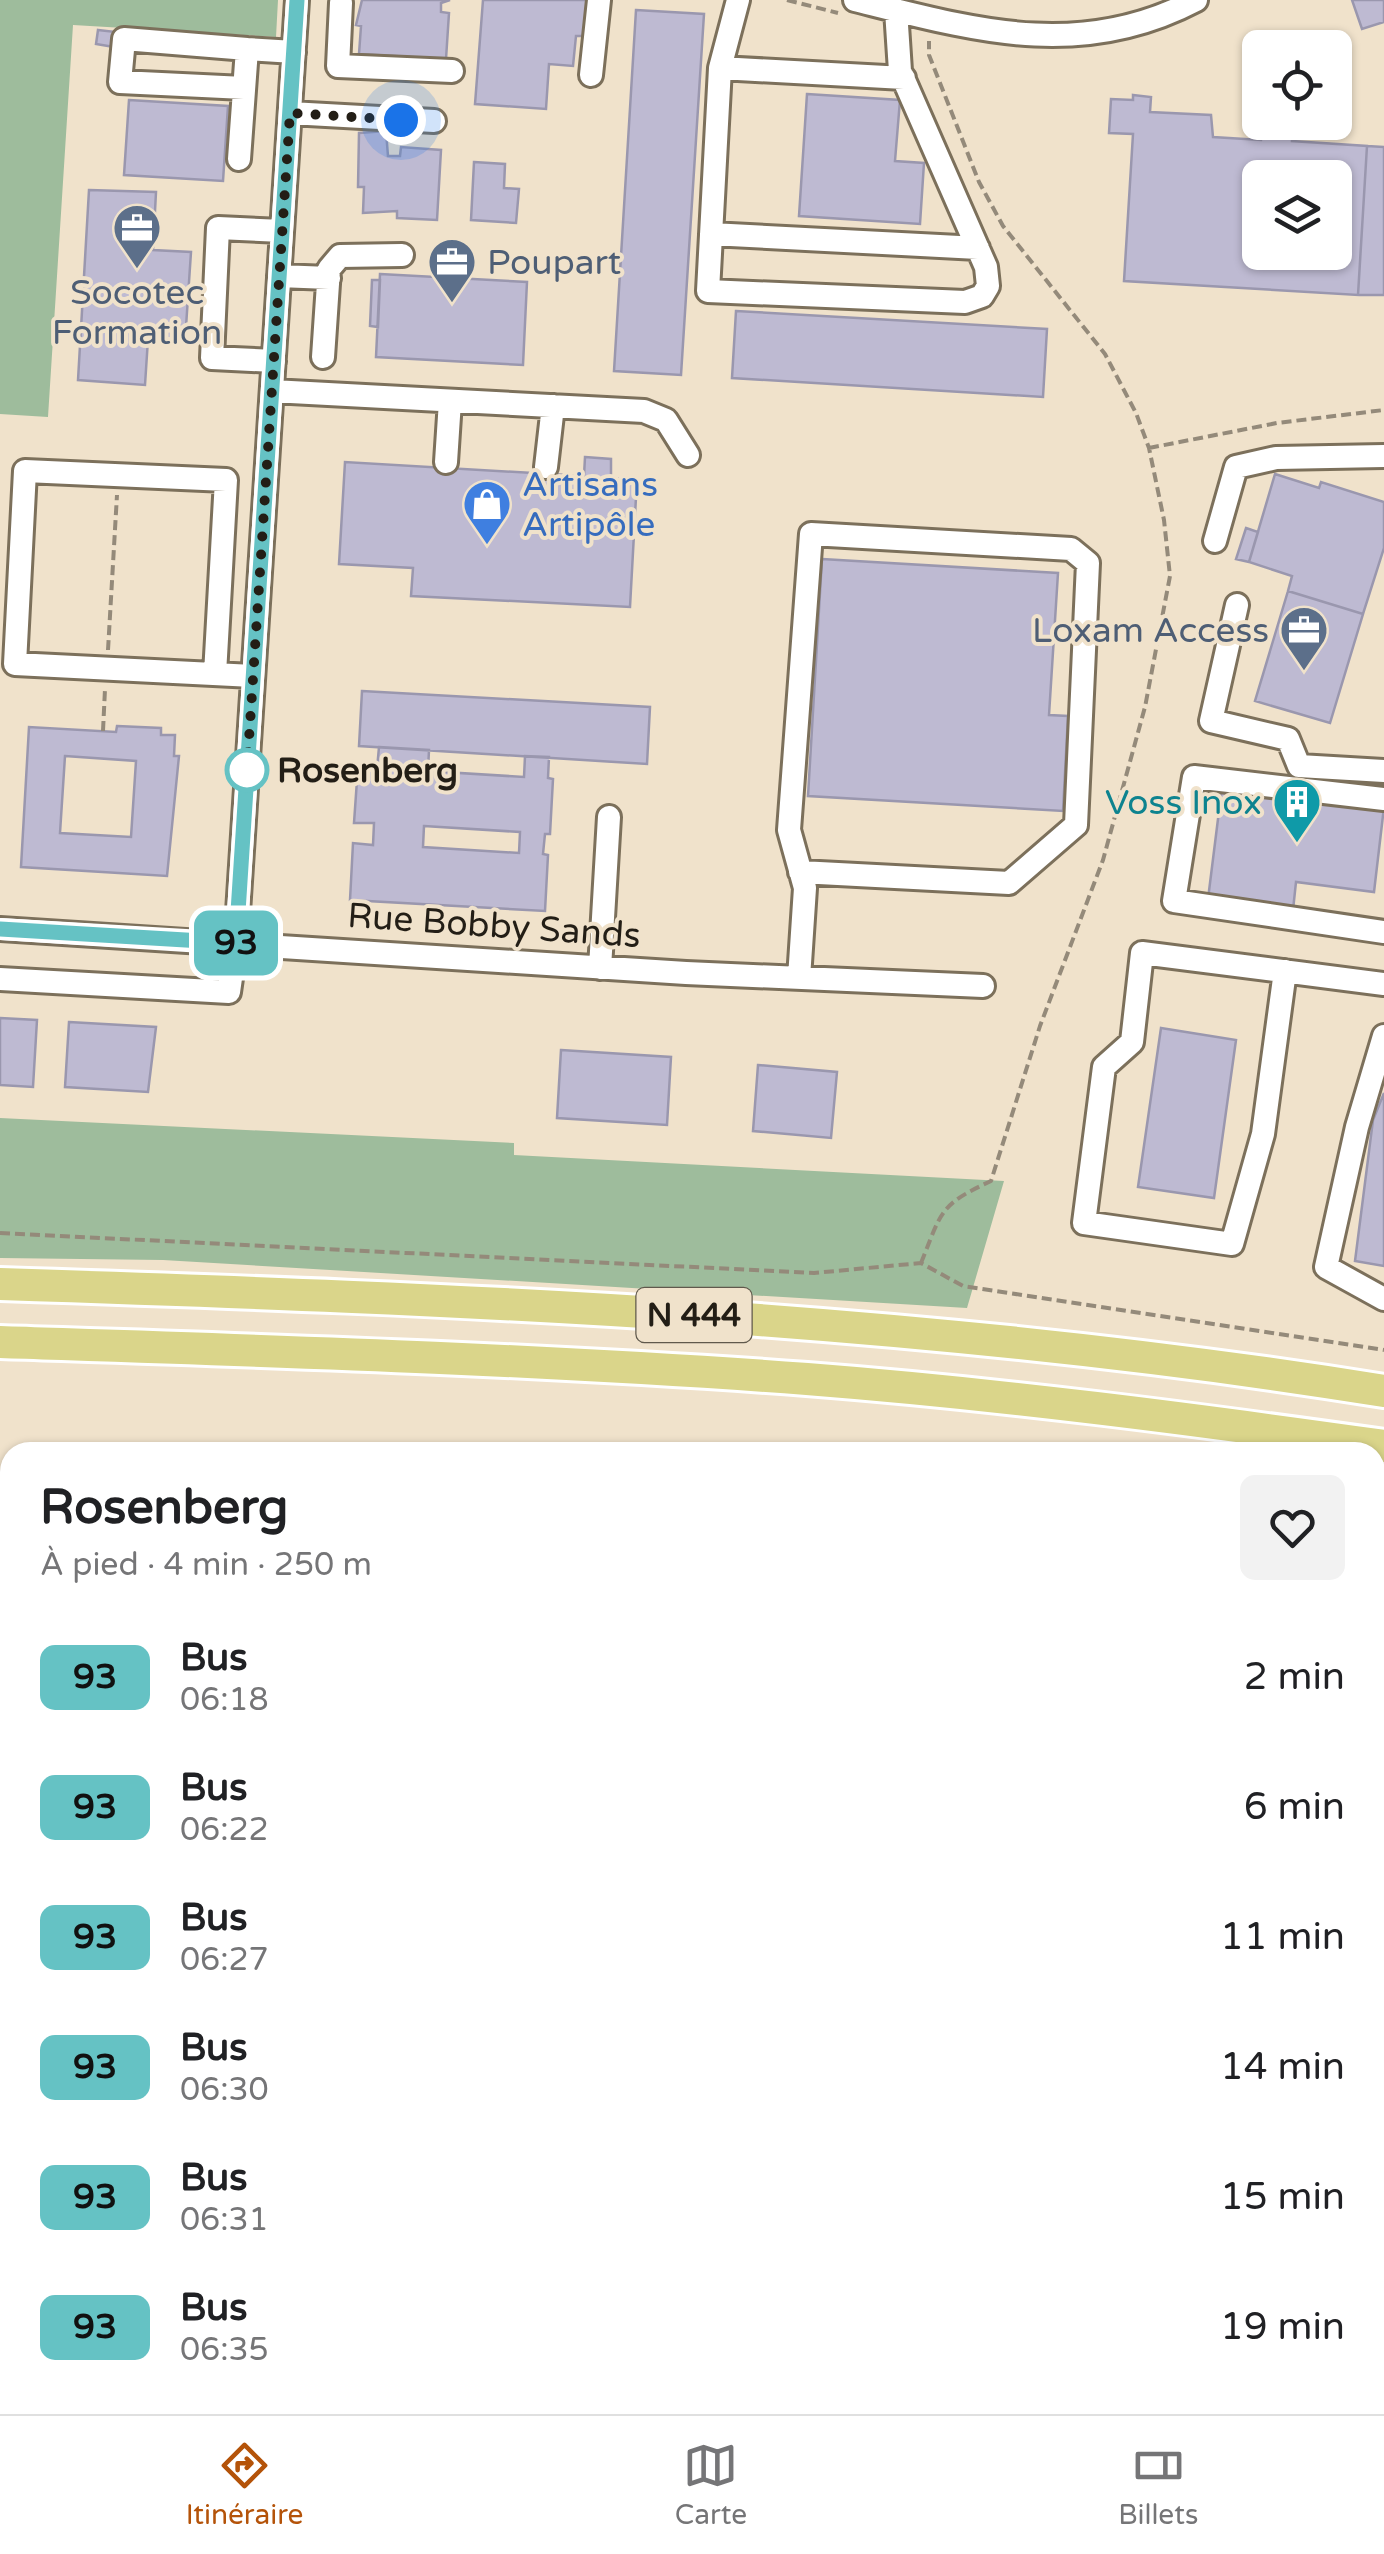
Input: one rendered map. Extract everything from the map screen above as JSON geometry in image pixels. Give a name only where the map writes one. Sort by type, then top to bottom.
[{"type":"highway","name":"N 444","points":[[0,1284],[393,1298],[791,1322],[1182,1361],[1384,1391]]},
{"type":"highway","name":"N 444","points":[[0,1342],[450,1358],[790,1378],[1091,1407],[1354,1442]]},
{"type":"street","points":[[0,980],[229,992],[236,943],[297,0]]},
{"type":"street","points":[[592,75],[599,0]]},
{"type":"street","points":[[738,0],[720,68],[708,291],[966,302],[982,296],[988,286],[978,248],[904,78],[896,49],[896,10]]},
{"type":"street","points":[[855,0],[990,32],[1053,38],[1123,29],[1196,0]]},
{"type":"street","points":[[341,3],[338,66],[452,71]]},
{"type":"street","points":[[244,88],[120,82],[124,39],[247,49],[339,50]]},
{"type":"street","points":[[239,160],[247,49]]},
{"type":"street","points":[[720,68],[904,78]]},
{"type":"street","points":[[290,113],[434,121]]},
{"type":"street","points":[[274,360],[212,358],[218,228],[282,230]]},
{"type":"street","points":[[710,234],[978,248]]},
{"type":"street","points":[[324,357],[329,268],[340,256],[402,255]]},
{"type":"street","points":[[279,276],[329,278]]},
{"type":"street","points":[[272,390],[644,411],[666,420],[688,455]]},
{"type":"street","points":[[446,462],[450,400]]},
{"type":"street","points":[[546,467],[553,406]]},
{"type":"street","points":[[1215,541],[1236,467],[1276,458],[1384,456]]},
{"type":"street","points":[[216,674],[226,480],[26,471],[15,664],[253,676]]},
{"type":"street","points":[[799,978],[805,888],[800,872],[789,830],[811,534],[1070,549],[1088,563],[1076,825],[1009,883],[800,872]]},
{"type":"street","points":[[1237,605],[1211,721],[1288,740],[1300,766],[1384,770]]},
{"type":"street","points":[[1384,799],[1194,776],[1174,902],[1384,932]]},
{"type":"street","points":[[600,968],[609,817]]},
{"type":"street","name":"Rue Bobby Sands","points":[[0,929],[600,968],[983,986]]},
{"type":"street","points":[[1285,972],[1263,1134],[1232,1244],[1084,1223],[1104,1067],[1132,1042],[1142,953],[1384,984]]},
{"type":"street","points":[[1382,1049],[1326,1267],[1384,1299]]},
{"type":"path","points":[[1149,448],[1277,423],[1384,410]]},
{"type":"path","points":[[103,731],[118,475]]},
{"type":"path","points":[[0,1233],[814,1273],[921,1263],[944,1279],[976,1289],[1384,1350]]},
{"type":"green space","points":[[0,0],[278,0],[276,37],[73,25],[48,417],[0,414]]},
{"type":"green space","points":[[0,1118],[514,1143],[514,1155],[1004,1181],[967,1308],[163,1260],[0,1258]]},
{"type":"building","points":[[362,0],[450,0],[441,3],[441,12],[449,13],[446,59],[359,54],[361,26],[356,25]]},
{"type":"building","points":[[483,0],[587,0],[584,36],[576,36],[573,66],[549,64],[546,109],[475,104]]},
{"type":"building","points":[[1352,0],[1384,0],[1384,22],[1362,29]]},
{"type":"building","points":[[636,10],[704,14],[681,375],[614,371]]},
{"type":"building","points":[[98,30],[116,32],[114,47],[96,44]]},
{"type":"building","points":[[807,94],[900,100],[895,161],[924,163],[920,224],[799,216]]},
{"type":"building","points":[[1151,97],[1150,112],[1211,115],[1213,137],[1367,146],[1358,295],[1124,281],[1133,134],[1109,133],[1111,99]]},
{"type":"building","points":[[129,100],[228,106],[223,181],[124,175]]},
{"type":"building","points":[[386,131],[388,156],[400,156],[401,147],[441,150],[437,220],[397,218],[397,211],[363,213],[364,187],[358,187],[359,133]]},
{"type":"building","points":[[1367,146],[1384,147],[1384,295],[1358,295]]},
{"type":"building","points":[[474,162],[505,164],[504,188],[519,189],[516,223],[471,220]]},
{"type":"building","name":"Socotec Formation","points":[[89,190],[156,192],[153,250],[191,252],[185,342],[148,339],[145,385],[78,380]]},
{"type":"building","name":"Poupart","points":[[380,274],[527,282],[523,365],[376,357]]},
{"type":"building","points":[[372,280],[380,280],[378,327],[370,326]]},
{"type":"building","points":[[736,311],[1047,329],[1043,397],[732,378]]},
{"type":"building","name":"Artisans Artipôle","points":[[585,457],[611,459],[611,478],[637,479],[630,607],[411,596],[413,568],[339,564],[345,462],[584,476]]},
{"type":"building","points":[[1275,474],[1319,488],[1321,482],[1384,502],[1384,548],[1363,614],[1288,591],[1292,576],[1249,562]]},
{"type":"building","points":[[1246,528],[1258,532],[1249,562],[1236,559]]},
{"type":"building","points":[[822,559],[1058,573],[1049,715],[1068,716],[1063,811],[808,796]]},
{"type":"building","points":[[1288,591],[1363,614],[1330,723],[1255,701]]},
{"type":"building","points":[[362,691],[650,707],[647,764],[359,746]]},
{"type":"building","points":[[117,726],[161,728],[161,735],[175,735],[174,756],[179,756],[167,876],[21,867],[29,727],[116,732]],"holes":[[[65,756],[136,761],[131,837],[60,833]]]},
{"type":"building","points":[[379,747],[429,750],[428,771],[524,777],[525,756],[549,757],[548,778],[553,779],[550,834],[545,834],[543,854],[548,855],[545,911],[350,900],[353,843],[373,845],[374,823],[354,823],[358,766],[377,769]],"holes":[[[424,826],[520,832],[519,853],[423,847]]]},
{"type":"building","name":"Voss Inox","points":[[1222,787],[1384,807],[1374,892],[1296,882],[1293,910],[1208,899]]},
{"type":"building","points":[[0,1018],[37,1020],[33,1087],[0,1085]]},
{"type":"building","points":[[69,1022],[156,1027],[148,1092],[65,1087]]},
{"type":"building","points":[[1161,1028],[1236,1040],[1214,1198],[1138,1187]]},
{"type":"building","points":[[561,1050],[671,1057],[667,1125],[557,1118]]},
{"type":"building","points":[[758,1065],[837,1072],[831,1138],[753,1131]]},
{"type":"building","points":[[1384,1093],[1384,1266],[1355,1261],[1373,1120]]},
{"type":"bus line","name":"93","points":[[0,929],[236,943],[297,0]]},
{"type":"place","name":"Socotec Formation","points":[[137,270]]},
{"type":"place","name":"Poupart","points":[[452,304]]},
{"type":"place","name":"Artisans Artipôle","points":[[487,546]]},
{"type":"place","name":"Loxam Access","points":[[1304,672]]},
{"type":"place","name":"Rosenberg","points":[[247,770]]},
{"type":"place","name":"Voss Inox","points":[[1297,844]]},
{"type":"route","points":[[247,770],[290,113],[401,120]]}]
